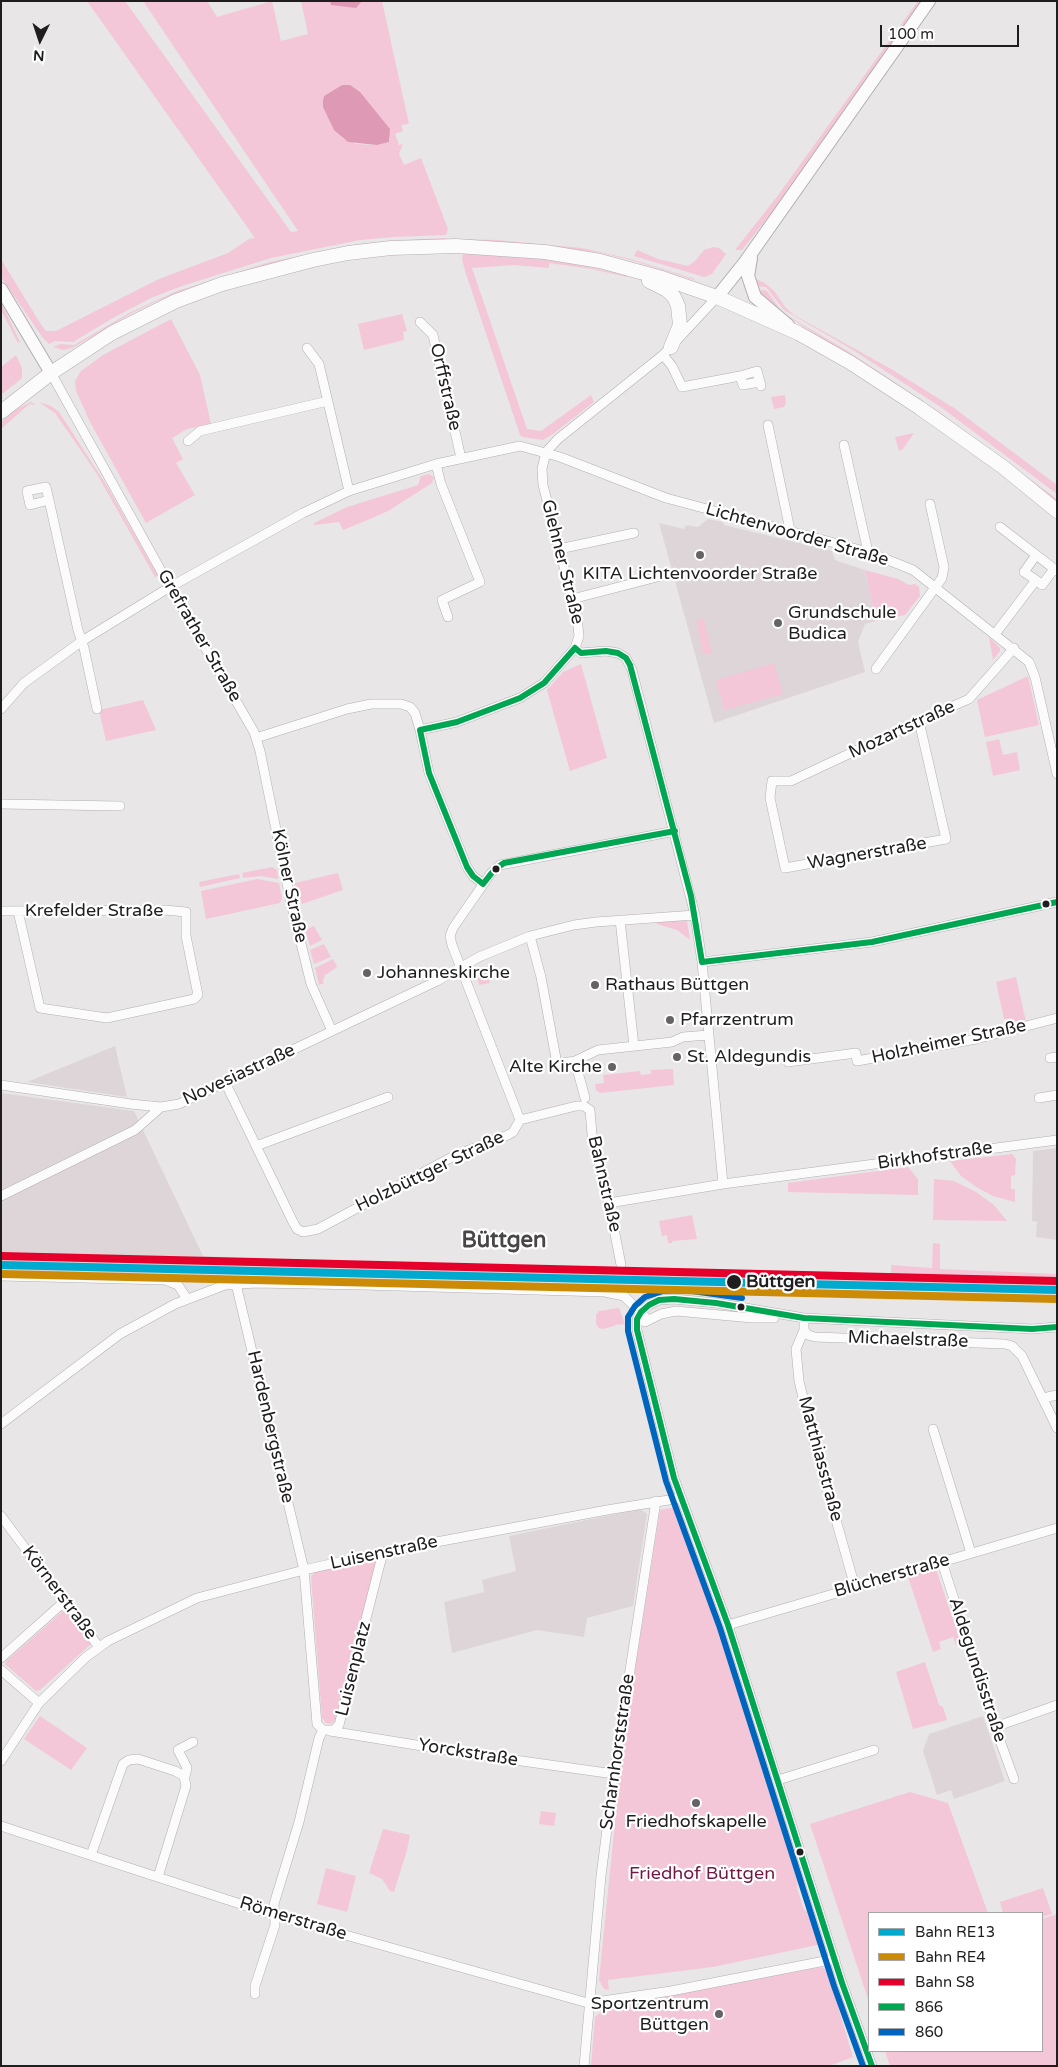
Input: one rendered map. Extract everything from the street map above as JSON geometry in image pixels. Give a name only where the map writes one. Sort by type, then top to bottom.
[{"type":"main road","points":[[717,297],[756,246],[929,1]]},
{"type":"main road","points":[[756,246],[748,272],[752,290],[764,306],[798,334]]},
{"type":"main road","points":[[1,412],[50,373],[112,333],[176,301],[246,277],[348,253],[418,247],[492,247],[565,255],[632,269],[717,297],[798,334],[851,363],[928,413],[1003,467],[1057,511]]},
{"type":"main road","points":[[632,269],[644,279],[667,290],[676,302],[680,312],[680,324],[667,351]]},
{"type":"main road","points":[[1,289],[50,373]]},
{"type":"street","points":[[546,452],[558,439],[667,351],[717,297]]},
{"type":"street","name":"Orffstraße","points":[[420,322],[433,335],[461,458]]},
{"type":"street","points":[[307,348],[319,364],[349,491]]},
{"type":"street","points":[[667,351],[682,387],[757,371],[760,384]]},
{"type":"street","name":"Grefrather Straße","points":[[50,373],[251,725],[256,738]]},
{"type":"street","points":[[188,441],[200,431],[328,401]]},
{"type":"street","points":[[768,425],[790,530]]},
{"type":"street","points":[[844,445],[868,552]]},
{"type":"street","name":"Lichtenvoorder Straße","points":[[1,709],[24,683],[82,641],[170,586],[283,523],[349,491],[436,464],[520,446],[546,452],[666,498],[868,552],[903,565],[1014,648],[1032,667],[1054,746],[1057,774]]},
{"type":"street","name":"Glehner Straße","points":[[420,730],[457,722],[524,696],[544,683],[575,648],[579,630],[542,481],[542,469],[546,452]]},
{"type":"street","points":[[436,464],[441,484],[480,582],[442,600],[448,618]]},
{"type":"street","points":[[49,500],[97,709]]},
{"type":"street","points":[[876,669],[942,578],[944,567],[930,504]]},
{"type":"street","points":[[1000,527],[1056,570],[1042,585],[1024,572],[1036,555]]},
{"type":"street","points":[[559,550],[634,532]]},
{"type":"street","points":[[572,599],[661,576]]},
{"type":"street","points":[[995,634],[1036,580]]},
{"type":"street","points":[[575,648],[581,652],[614,652],[622,655],[628,662],[675,831],[695,915],[702,962],[722,1184]]},
{"type":"street","name":"Mozartstraße","points":[[772,781],[791,781],[969,699],[1014,648]]},
{"type":"street","points":[[256,738],[342,710],[371,704],[401,704],[410,707],[415,713],[420,730],[426,766],[467,867],[473,876],[483,884]]},
{"type":"street","name":"Wagnerstraße","points":[[772,781],[770,798],[785,868],[946,839],[919,721]]},
{"type":"street","name":"Kölner Straße","points":[[256,738],[291,903],[309,977],[332,1031]]},
{"type":"street","points":[[1,804],[120,806]]},
{"type":"street","points":[[520,1120],[451,943],[451,932],[483,884],[494,870],[504,863],[675,831]]},
{"type":"street","points":[[702,962],[872,942],[1057,902]]},
{"type":"street","name":"Krefelder Straße","points":[[1,911],[18,911],[186,912],[186,936],[198,995],[194,999],[106,1018],[40,1008],[18,911]]},
{"type":"street","name":"Novesiastraße","points":[[1,1085],[161,1107],[179,1104],[461,968],[479,957],[530,936],[574,925],[695,915]]},
{"type":"street","points":[[620,920],[634,1046]]},
{"type":"street","points":[[530,936],[541,977],[557,1064],[576,1061],[598,1050],[672,1042],[683,1037],[708,1035]]},
{"type":"street","name":"Holzheimer Straße","points":[[788,1062],[856,1053],[857,1061],[976,1039],[1057,1018]]},
{"type":"street","name":"Bahnstraße","points":[[576,1061],[584,1102],[591,1113],[592,1134],[610,1203],[621,1265]]},
{"type":"street","points":[[225,1082],[256,1146],[388,1097]]},
{"type":"street","points":[[1039,1098],[1057,1095]]},
{"type":"street","name":"Holzbüttger Straße","points":[[256,1146],[293,1222],[297,1229],[302,1232],[318,1229],[454,1156],[508,1135],[513,1132],[520,1120],[576,1106],[584,1102]]},
{"type":"street","points":[[1,1196],[135,1130],[161,1107]]},
{"type":"street","name":"Birkhofstraße","points":[[610,1203],[722,1184],[1057,1140]]},
{"type":"street","points":[[1,1276],[165,1280],[178,1285],[186,1299]]},
{"type":"street","points":[[1,1424],[120,1334],[146,1318],[214,1288],[236,1284],[605,1292],[624,1296],[648,1320]]},
{"type":"street","name":"Hardenbergstraße","points":[[236,1284],[304,1570]]},
{"type":"street","name":"Michaelstraße","points":[[641,1312],[659,1300],[674,1299],[724,1304],[786,1317]]},
{"type":"street","name":"Michaelstraße","points":[[638,1330],[648,1320],[665,1312],[676,1310],[752,1318],[786,1317],[1032,1329],[1057,1327]]},
{"type":"street","points":[[641,1312],[637,1318],[638,1330],[681,1498],[728,1625],[835,1959],[872,2066]]},
{"type":"street","points":[[804,1318],[804,1330]]},
{"type":"street","name":"Michaelstraße","points":[[804,1330],[815,1337],[1005,1344],[1015,1348],[1022,1356],[1043,1398]]},
{"type":"street","name":"Matthiasstraße","points":[[804,1330],[796,1349],[801,1388],[855,1587]]},
{"type":"street","points":[[1057,1395],[1043,1398],[1057,1428]]},
{"type":"street","points":[[933,1429],[971,1553]]},
{"type":"street","name":"Luisenstraße","points":[[1,1761],[39,1703],[64,1677],[99,1647],[140,1625],[204,1595],[384,1552],[681,1498]]},
{"type":"street","name":"Scharnhorststraße","points":[[584,2066],[588,2003],[601,1876],[614,1774],[656,1502]]},
{"type":"street","name":"Körnerstraße","points":[[1,1516],[99,1647]]},
{"type":"street","name":"Blücherstraße","points":[[728,1625],[1057,1528]]},
{"type":"street","name":"Luisenplatz","points":[[304,1570],[317,1724],[323,1730],[334,1730],[339,1725],[384,1552]]},
{"type":"street","name":"Aldegundisstraße","points":[[942,1562],[995,1727],[1014,1779]]},
{"type":"street","points":[[1,1658],[65,1601]]},
{"type":"street","points":[[1,1670],[39,1703]]},
{"type":"street","points":[[995,1727],[1057,1705]]},
{"type":"street","points":[[255,1994],[275,1925],[274,1904],[299,1822],[319,1738],[323,1730]]},
{"type":"street","name":"Yorckstraße","points":[[323,1730],[465,1753],[614,1774]]},
{"type":"street","points":[[158,1877],[186,1786],[187,1768],[178,1750],[193,1742]]},
{"type":"street","points":[[778,1780],[874,1750]]},
{"type":"street","points":[[91,1854],[123,1764],[129,1760],[138,1759],[175,1771],[185,1778]]},
{"type":"street","name":"Römerstraße","points":[[1,1826],[274,1915],[588,2003]]},
{"type":"street","points":[[588,2003],[671,1991],[835,1959]]},
{"type":"shaded area","points":[[330,1],[362,1],[356,8],[331,5]]},
{"type":"shaded area","points":[[342,85],[350,85],[360,92],[390,129],[389,142],[377,145],[348,142],[334,130],[323,107],[323,100],[324,96]]},
{"type":"shaded area","name":"Grundschule Budica","points":[[708,519],[723,522],[724,525],[832,551],[835,560],[865,570],[876,621],[865,624],[858,642],[865,672],[714,723],[659,523],[684,529],[686,525],[698,527]]},
{"type":"shaded area","points":[[115,1046],[127,1097],[27,1082]]},
{"type":"shaded area","points":[[1,1093],[134,1111],[203,1256],[656,1272],[1057,1281],[1057,1293],[889,1290],[866,1287],[659,1282],[1,1271]]},
{"type":"shaded area","points":[[1057,1148],[1057,1240],[1036,1237],[1037,1222],[1032,1221],[1033,1151]]},
{"type":"shaded area","points":[[640,1509],[647,1514],[633,1606],[587,1618],[584,1637],[537,1630],[452,1653],[444,1602],[484,1592],[482,1580],[516,1571],[509,1536]]},
{"type":"shaded area","points":[[983,1716],[1005,1781],[954,1799],[951,1790],[937,1795],[923,1751],[929,1734]]},
{"type":"green space","points":[[87,1],[125,1],[291,232],[298,231],[143,1],[207,1],[217,17],[272,1],[281,41],[308,34],[301,1],[330,1],[332,5],[362,1],[382,1],[409,124],[401,125],[403,131],[395,134],[399,145],[403,144],[399,154],[404,165],[421,158],[448,229],[446,235],[360,240],[271,258],[182,286],[151,298],[73,342],[55,341],[49,344],[1,277],[1,259],[46,331],[56,331],[159,279],[228,253],[249,239],[255,238]],"holes":[[[342,85],[390,138],[389,142],[377,145],[356,144],[342,138],[323,100],[324,96]]]},
{"type":"green space","points":[[918,1],[925,1],[781,201],[742,250],[735,250],[776,198]]},
{"type":"green space","points":[[447,238],[445,241],[199,285],[132,313],[74,347],[64,350],[53,347],[60,344],[74,345],[131,312],[177,291],[270,262],[358,244]]},
{"type":"green space","points":[[460,239],[497,240],[582,248],[631,259],[695,279],[601,253],[550,246],[461,241]]},
{"type":"green space","points":[[713,247],[719,248],[726,254],[712,274],[704,277],[634,256],[637,250],[658,259],[688,266],[704,250]]},
{"type":"green space","points":[[463,252],[514,254],[556,260],[627,275],[627,277],[592,269],[549,263],[549,268],[514,265],[472,268],[527,429],[541,431],[591,395],[594,402],[543,440],[520,435],[465,271],[462,259]]},
{"type":"green space","points":[[753,277],[766,284],[775,292],[785,307],[794,315],[891,369],[954,408],[1057,485],[1057,494],[942,408],[853,350],[784,310],[766,287],[754,286]]},
{"type":"green space","points":[[756,291],[767,291],[783,313],[846,350],[938,411],[1057,499],[1057,503],[878,373],[766,303]]},
{"type":"green space","points":[[1,302],[20,342],[18,343],[1,310]]},
{"type":"green space","points":[[402,314],[407,331],[403,332],[404,340],[364,350],[358,324]]},
{"type":"green space","points":[[171,319],[200,375],[211,424],[187,429],[172,438],[183,459],[176,463],[195,495],[146,523],[90,422],[76,391],[75,381],[81,371],[103,355]]},
{"type":"green space","points":[[16,355],[22,368],[22,378],[1,395],[1,367]]},
{"type":"green space","points":[[785,395],[786,403],[784,407],[774,409],[771,397]]},
{"type":"green space","points":[[31,402],[36,405],[30,404],[1,429],[1,422],[15,410]]},
{"type":"green space","points":[[39,402],[51,406],[59,412],[107,486],[158,576],[155,577],[97,474],[55,413]]},
{"type":"green space","points":[[914,433],[903,449],[899,451],[895,437]]},
{"type":"green space","points":[[429,474],[434,477],[432,483],[388,511],[370,519],[343,530],[339,522],[314,525],[314,523],[347,507],[418,485],[421,476]]},
{"type":"green space","points":[[865,570],[898,579],[909,585],[915,584],[919,587],[920,596],[905,615],[876,621]]},
{"type":"green space","points":[[704,619],[712,653],[703,655],[696,621]]},
{"type":"green space","points":[[989,637],[1000,648],[1000,651],[993,660]]},
{"type":"green space","points":[[774,663],[783,694],[724,710],[716,680]]},
{"type":"green space","points":[[581,664],[607,758],[570,771],[547,690],[563,672]]},
{"type":"green space","points":[[1028,676],[1039,725],[985,737],[977,700]]},
{"type":"green space","points":[[143,700],[156,730],[106,741],[99,710]]},
{"type":"green space","points":[[999,739],[1003,755],[1017,752],[1020,770],[993,776],[986,742]]},
{"type":"green space","points":[[272,867],[277,870],[278,879],[261,876],[243,878],[242,873]]},
{"type":"green space","points":[[338,873],[343,890],[302,904],[297,895],[295,883]]},
{"type":"green space","points":[[239,874],[240,878],[200,887],[199,882]]},
{"type":"green space","points":[[257,879],[279,883],[282,898],[280,903],[206,919],[201,891]]},
{"type":"green space","points":[[687,920],[690,940],[677,930],[657,924],[656,922]]},
{"type":"green space","points":[[314,926],[322,940],[310,946],[305,930]]},
{"type":"green space","points":[[324,944],[331,957],[314,964],[310,950]]},
{"type":"green space","points":[[333,959],[337,966],[336,968],[325,975],[324,983],[319,985],[315,968]]},
{"type":"green space","points":[[487,969],[490,983],[479,985],[476,972]]},
{"type":"green space","points":[[1016,977],[1026,1022],[1009,1026],[1007,1019],[1004,1019],[996,982]]},
{"type":"green space","points":[[673,1069],[674,1085],[600,1093],[596,1090],[595,1084],[604,1083],[603,1075],[640,1071],[641,1075],[651,1074],[651,1070]]},
{"type":"green space","points":[[1012,1154],[1016,1159],[1015,1175],[1011,1176],[1011,1189],[1015,1189],[1015,1202],[993,1196],[978,1188],[961,1176],[950,1161]]},
{"type":"green space","points":[[908,1167],[918,1179],[918,1195],[788,1192],[788,1183]]},
{"type":"green space","points":[[934,1179],[954,1181],[976,1192],[994,1205],[1007,1221],[933,1220]]},
{"type":"green space","points":[[692,1215],[697,1239],[668,1243],[667,1235],[662,1236],[659,1221]]},
{"type":"green space","points":[[933,1243],[940,1244],[940,1269],[1057,1274],[1057,1281],[891,1276],[891,1265],[932,1268]]},
{"type":"green space","points":[[619,1308],[625,1324],[617,1324],[603,1329],[599,1328],[596,1324],[596,1315],[599,1311]]},
{"type":"green space","name":"Friedhof Büttgen","points":[[677,1507],[720,1628],[799,1875],[797,1888],[804,1910],[812,1914],[822,1944],[713,1967],[608,1980],[609,1990],[604,1989],[599,1980],[622,1753],[660,1510]]},
{"type":"green space","points":[[373,1560],[376,1563],[336,1719],[331,1724],[326,1723],[322,1718],[311,1577],[315,1572]]},
{"type":"green space","points":[[936,1569],[961,1643],[956,1645],[953,1637],[939,1642],[941,1649],[933,1652],[908,1577]]},
{"type":"green space","points":[[63,1611],[67,1611],[92,1643],[40,1690],[36,1691],[5,1664],[6,1661]]},
{"type":"green space","points":[[925,1662],[939,1705],[943,1707],[947,1720],[913,1729],[896,1672]]},
{"type":"green space","points":[[40,1716],[87,1748],[71,1770],[24,1739]]},
{"type":"green space","points":[[910,1792],[948,1803],[988,1912],[868,1912],[868,1999],[810,1824]]},
{"type":"green space","points":[[541,1811],[556,1813],[554,1826],[539,1824]]},
{"type":"green space","points":[[383,1829],[410,1835],[394,1892],[390,1891],[382,1879],[369,1873]]},
{"type":"green space","points":[[326,1868],[356,1876],[347,1912],[317,1904]]},
{"type":"green space","points":[[1043,1888],[1052,1914],[1043,1917],[1043,1912],[1003,1912],[1000,1902]]},
{"type":"green space","points":[[1057,1914],[1057,2066],[890,2066],[885,2052],[1043,2052],[1043,1919]]},
{"type":"green space","name":"Sportzentrum Büttgen","points":[[821,1967],[827,1970],[853,2057],[829,2066],[591,2066],[595,2017],[607,2007]]},
{"type":"rail line","name":"S8","points":[[1,1256],[1057,1281]]},
{"type":"rail line","name":"RE13","points":[[1,1265],[1057,1290]]},
{"type":"rail line","name":"RE4","points":[[1,1274],[1057,1299]]},
{"type":"transit line","name":"866","points":[[575,648],[581,653],[606,651],[618,653],[626,658],[630,665],[691,896],[702,962]]},
{"type":"transit line","name":"866","points":[[483,884],[473,876],[467,867],[429,773],[420,730],[457,722],[520,698],[544,683],[575,648]]},
{"type":"transit line","name":"866","points":[[483,884],[494,870],[504,863],[675,831]]},
{"type":"transit line","name":"866","points":[[702,962],[872,942],[1057,902]]},
{"type":"transit line","name":"860","points":[[742,1298],[685,1290],[663,1291],[645,1297],[635,1306],[628,1317],[628,1331],[666,1481],[720,1628],[834,1986],[863,2066]]},
{"type":"transit line","name":"866","points":[[872,2066],[842,1983],[728,1625],[674,1478],[637,1330],[637,1319],[641,1312],[649,1305],[659,1300],[674,1299],[716,1303],[804,1318],[1032,1329],[1057,1327]]},
{"type":"place","name":"KITA Lichtenvoorder Straße","points":[[700,555]]},
{"type":"place","name":"Grundschule Budica","points":[[778,623]]},
{"type":"place","name":"Johanneskirche","points":[[367,973]]},
{"type":"place","name":"Rathaus Büttgen","points":[[595,985]]},
{"type":"place","name":"Pfarrzentrum","points":[[670,1020]]},
{"type":"place","name":"St. Aldegundis","points":[[677,1057]]},
{"type":"place","name":"Alte Kirche","points":[[612,1067]]},
{"type":"place","name":"Büttgen","points":[[734,1282]]},
{"type":"place","name":"Friedhofskapelle","points":[[696,1803]]},
{"type":"place","name":"Sportzentrum Büttgen","points":[[719,2014]]},
{"type":"district","name":"Büttgen","points":[[504,1241]]}]
